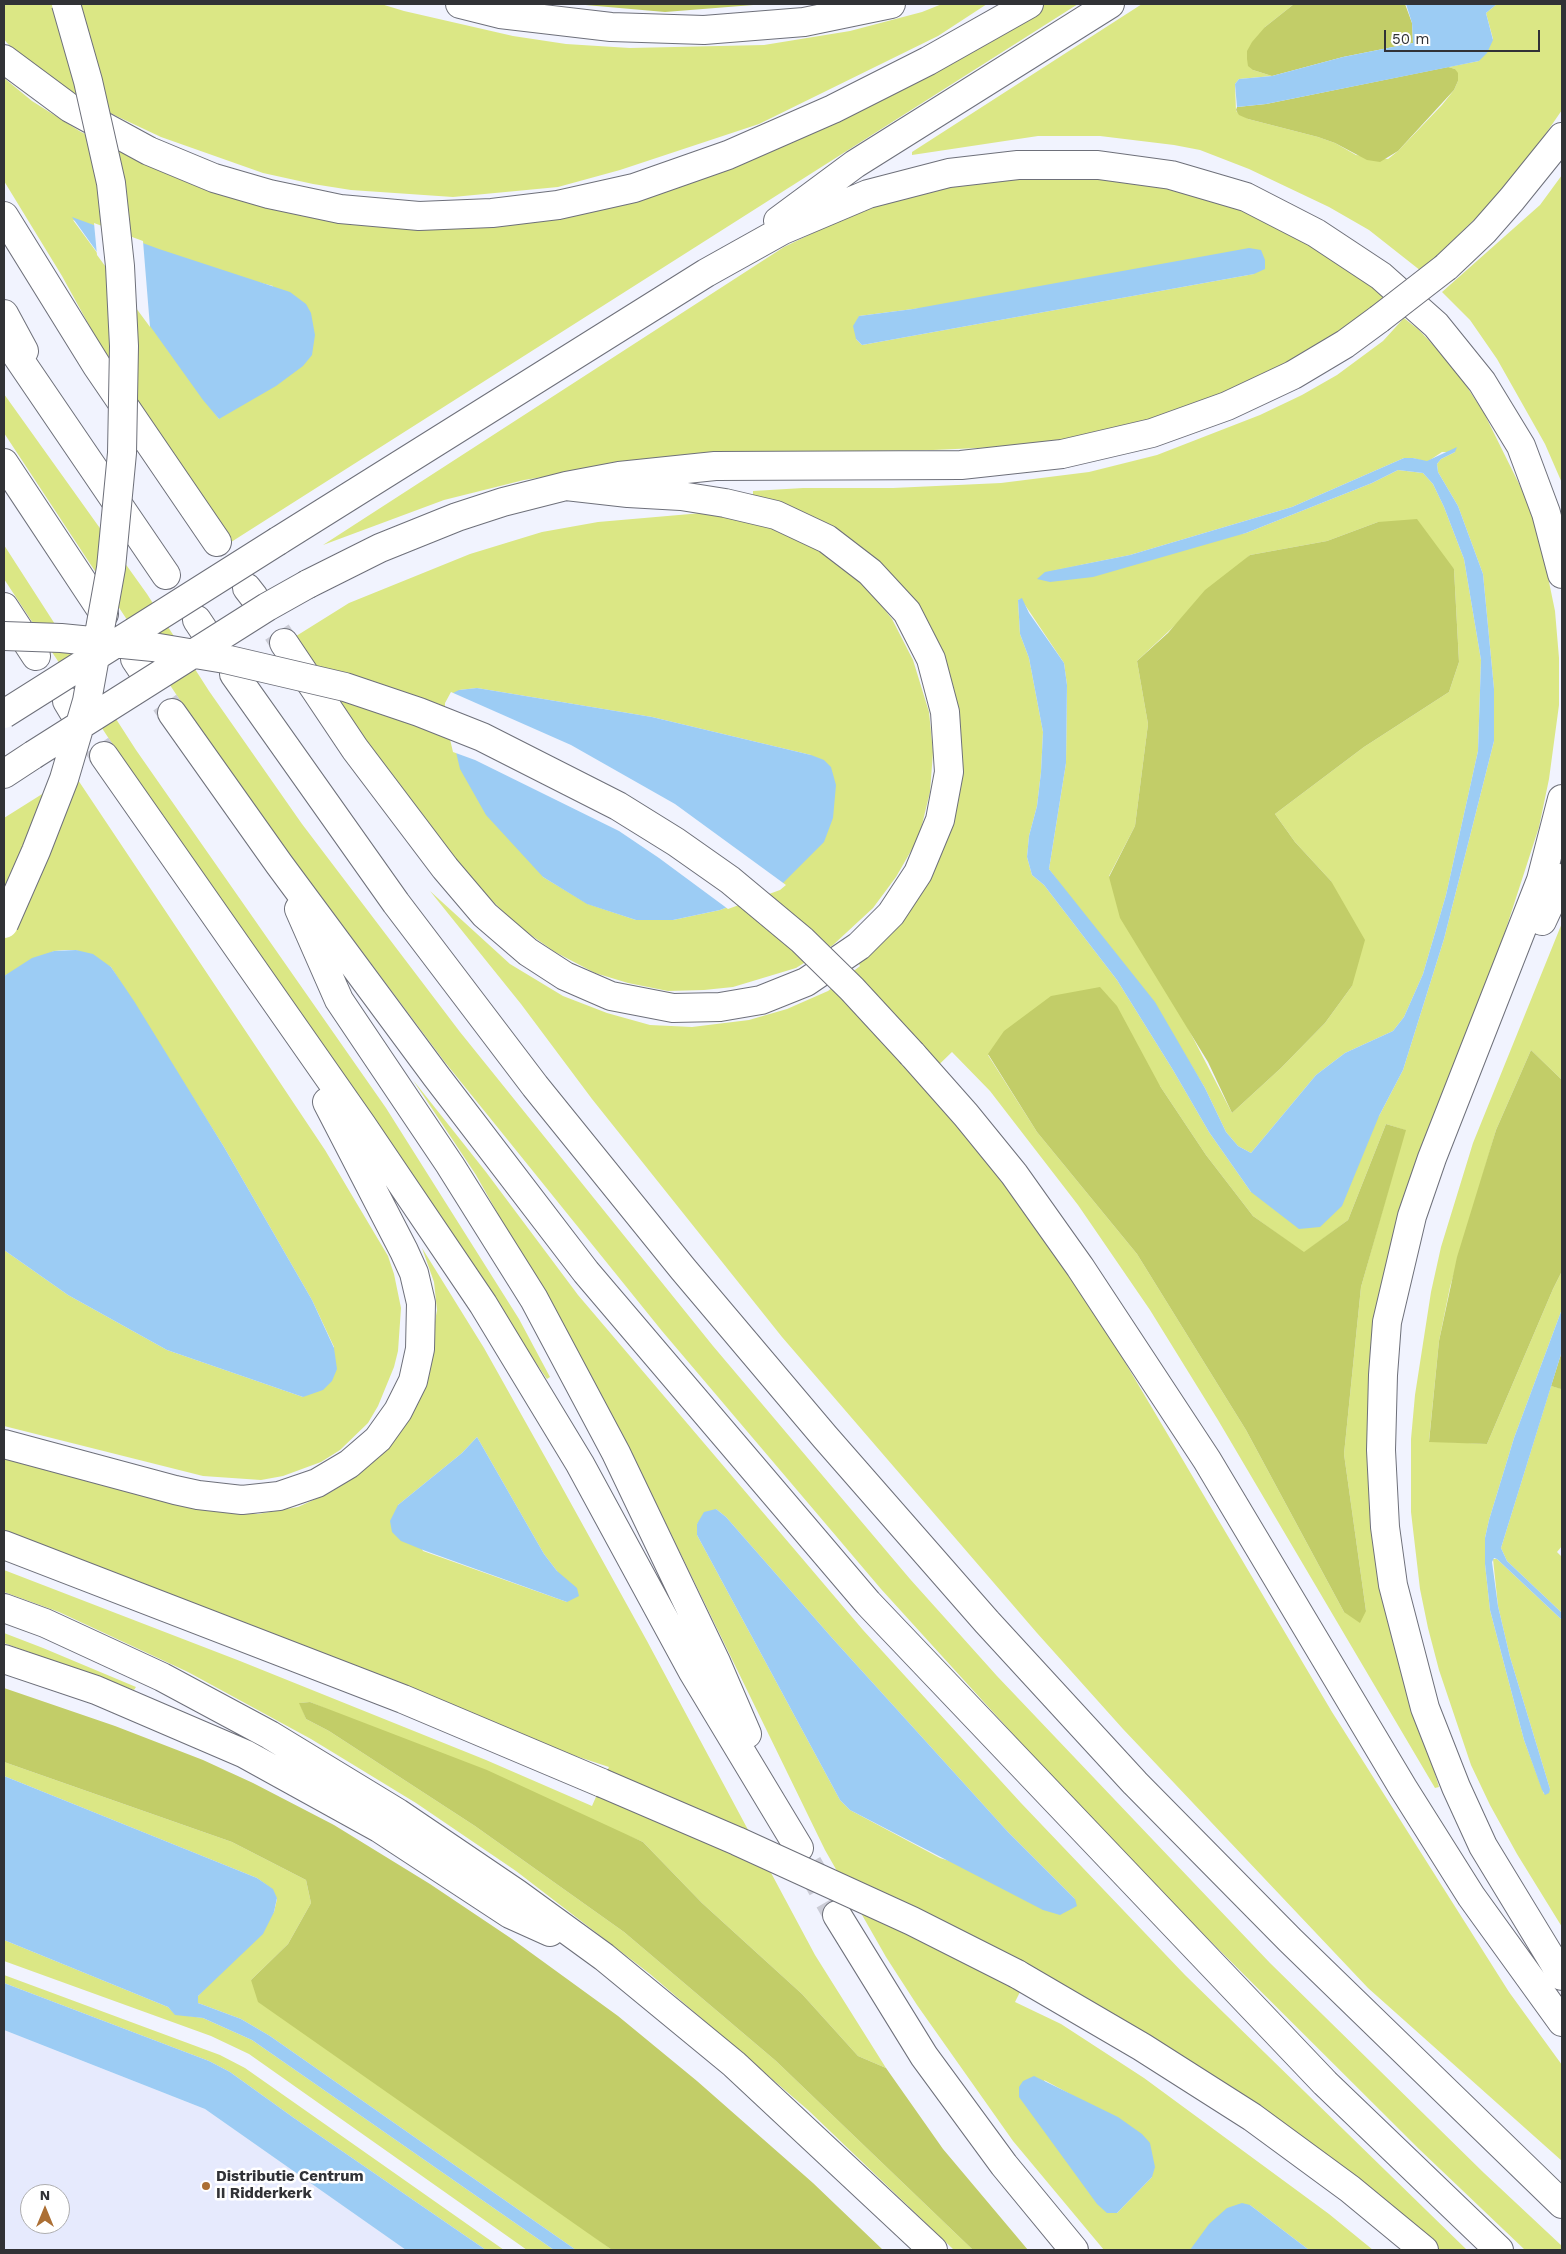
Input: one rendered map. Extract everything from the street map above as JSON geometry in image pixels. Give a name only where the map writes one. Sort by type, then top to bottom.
[{"type":"highway","points":[[4,924],[36,851],[64,778],[87,701],[111,568],[122,453],[124,346],[120,266],[111,183],[88,81],[66,4]]},
{"type":"highway","points":[[460,4],[500,14],[611,27],[704,30],[804,22],[891,4]]},
{"type":"highway","points":[[4,59],[70,108],[149,152],[214,178],[269,194],[340,209],[420,216],[492,213],[558,205],[634,188],[728,155],[876,88],[1029,4]]},
{"type":"highway","points":[[706,273],[855,164],[1110,4]]},
{"type":"highway","points":[[4,714],[197,625],[308,584],[371,552],[450,520],[503,502],[566,486],[619,476],[715,466],[961,465],[1062,454],[1152,433],[1227,406],[1293,375],[1345,344],[1446,267],[1484,231],[1562,138]]},
{"type":"highway","points":[[4,774],[33,755],[197,625],[278,541],[706,273],[783,230],[868,194],[949,173],[1018,165],[1098,165],[1171,175],[1246,197],[1316,233],[1381,276],[1436,325],[1482,382],[1521,446],[1546,513],[1562,574]]},
{"type":"highway","points":[[4,216],[97,366],[217,542]]},
{"type":"highway","points":[[4,314],[68,431]]},
{"type":"highway","points":[[4,337],[166,575]]},
{"type":"highway","points":[[4,463],[104,614]]},
{"type":"highway","points":[[284,643],[355,749],[445,868],[485,915],[528,952],[565,976],[611,996],[673,1008],[720,1006],[761,1000],[806,982],[859,946],[891,914],[918,873],[940,820],[948,762],[945,712],[931,659],[906,612],[870,572],[826,539],[776,515],[724,502],[681,496],[628,494],[566,486]]},
{"type":"highway","points":[[4,607],[36,656]]},
{"type":"highway","points":[[4,636],[62,638],[144,646],[225,659],[345,687],[420,712],[482,737],[618,806],[676,842],[730,880],[802,940],[852,989],[966,1115],[1014,1174],[1080,1266],[1207,1460],[1403,1788],[1471,1896],[1562,2022]]},
{"type":"highway","points":[[234,674],[396,903],[535,1086],[683,1269],[825,1437],[987,1622],[1136,1783],[1290,1940],[1562,2204]]},
{"type":"highway","points":[[172,713],[279,864],[436,1076],[586,1272],[868,1603],[1325,2083],[1499,2250]]},
{"type":"highway","points":[[104,756],[276,1005],[362,1125],[477,1296],[530,1379],[580,1464],[693,1672],[792,1836],[716,1662],[616,1453],[534,1299],[450,1165],[338,1000],[279,864]]},
{"type":"highway","points":[[1562,799],[1541,880],[1432,1158],[1412,1216],[1387,1322],[1383,1375],[1381,1450],[1386,1526],[1393,1584],[1425,1708],[1456,1787],[1483,1846],[1562,1976]]},
{"type":"highway","points":[[1467,1067],[1562,878]]},
{"type":"highway","points":[[4,1444],[175,1490],[198,1495],[242,1500],[279,1496],[317,1483],[349,1464],[365,1451],[389,1426],[413,1380],[420,1348],[422,1318],[418,1289],[404,1251],[276,1005]]},
{"type":"highway","points":[[4,1544],[403,1699],[738,1841],[912,1921],[1017,1974],[1142,2046],[1252,2117],[1350,2189],[1424,2250]]},
{"type":"highway","points":[[4,1608],[45,1623],[162,1677],[270,1735],[398,1813],[516,1893],[604,1957],[734,2064],[933,2250]]},
{"type":"highway","points":[[4,1659],[96,1690],[244,1754],[379,1828],[510,1914],[604,1957]]},
{"type":"highway","points":[[837,1916],[924,2056],[1004,2165],[1074,2250]]},
{"type":"shaded area","points":[[4,2030],[205,2109],[406,2250],[4,2250]]},
{"type":"green space","points":[[4,4],[381,4],[513,36],[566,44],[630,48],[764,45],[850,31],[922,12],[942,4],[987,4],[938,36],[759,124],[620,170],[558,187],[453,197],[351,190],[313,184],[263,173],[161,137],[95,106],[49,78],[7,43],[4,39]]},
{"type":"green space","points":[[574,4],[766,4],[665,12]]},
{"type":"green space","points":[[1045,4],[1078,4],[228,544],[106,356],[62,276],[4,181],[4,78],[32,101],[81,132],[147,162],[206,185],[564,215],[998,31]],"holes":[[[73,220],[238,277],[273,286],[219,419]]]},
{"type":"green space","points":[[1142,4],[1294,4],[1265,27],[1253,70],[1272,76],[1239,79],[1235,84],[1236,111],[1248,119],[1335,143],[1356,155],[1388,159],[1442,105],[1454,90],[1458,81],[1455,69],[1448,67],[1479,61],[1493,39],[1486,13],[1497,4],[1562,4],[1562,110],[1511,184],[1421,271],[1369,230],[1329,207],[1249,169],[1200,150],[1100,136],[1038,136],[912,155],[912,152]]},
{"type":"green space","points":[[1294,4],[1405,4],[1412,23],[1413,43],[1343,57],[1272,76],[1253,70],[1248,66],[1247,59],[1247,51],[1252,42],[1265,27]]},
{"type":"green space","points":[[1448,67],[1455,69],[1458,73],[1458,81],[1454,90],[1398,151],[1380,162],[1367,160],[1335,143],[1318,137],[1248,119],[1239,115],[1236,110],[1237,107],[1266,104]]},
{"type":"green space","points":[[1027,175],[1086,176],[1152,183],[1208,196],[1281,226],[1371,285],[1386,300],[1318,349],[1191,409],[1072,438],[1000,447],[791,452],[605,467],[524,480],[444,500],[323,545],[784,247],[842,219],[903,195],[961,182]],"holes":[[[1254,274],[862,345],[856,339],[859,316]]]},
{"type":"green space","points":[[1562,175],[1562,483],[1545,444],[1497,359],[1470,320],[1442,292],[1540,205]]},
{"type":"green space","points":[[1404,318],[1419,330],[1454,367],[1484,413],[1527,500],[1542,548],[1555,611],[1559,658],[1559,705],[1549,779],[1539,827],[1503,938],[1402,1204],[1379,1306],[1369,1364],[1367,1462],[1374,1543],[1423,1735],[1439,1787],[1435,1788],[1218,1420],[1150,1310],[1078,1205],[990,1091],[952,1052],[921,1082],[957,1119],[1071,1271],[1332,1712],[1509,1992],[1562,2065],[1562,2161],[1368,1988],[1123,1729],[1037,1633],[782,1337],[592,1099],[521,1004],[430,891],[510,964],[563,996],[607,1013],[650,1025],[692,1027],[749,1020],[787,1009],[828,991],[860,966],[857,960],[954,794],[914,608],[753,496],[753,491],[803,488],[893,488],[1001,483],[1089,472],[1157,455],[1260,415],[1302,395],[1337,375],[1383,341]],"holes":[[[1442,452],[1455,452],[1441,459],[1437,464],[1438,472],[1458,506],[1483,574],[1494,689],[1494,741],[1444,939],[1403,1070],[1379,1116],[1251,1192],[1209,1132],[1117,980],[1044,885],[1032,875],[1027,857],[1029,836],[1037,806],[1043,732],[1029,658],[1020,634],[1018,600],[1021,599],[1064,663],[1067,685],[1066,763],[1049,869],[1182,1050],[1205,1088],[1226,1132],[1238,1146],[1251,1153],[1316,1075],[1345,1053],[1393,1031],[1404,1017],[1423,974],[1446,895],[1478,751],[1481,660],[1464,559],[1433,484],[1423,473],[1398,470],[1372,483],[1246,533],[1045,572],[1130,555],[1292,507],[1404,458],[1413,458],[1427,462]],[[1378,522],[1454,569],[1459,662],[1449,692],[1364,747],[1275,814],[1295,842],[1331,881],[1352,986],[1325,1023],[1281,1068],[1232,1113],[1109,876],[1135,826],[1148,724],[1137,661],[1250,555],[1327,541]],[[988,1055],[1160,1086],[1206,1155],[1253,1216],[1304,1253],[1348,1220],[1386,1124],[1405,1130],[1361,1287],[1344,1454],[1366,1611],[1344,1612],[1246,1430],[1137,1254],[1037,1132]]]},
{"type":"green space","points":[[4,394],[147,594],[209,691],[302,824],[460,1032],[713,1346],[910,1579],[997,1676],[1270,1963],[1484,2173],[1562,2246],[1562,2250],[1525,2250],[1419,2149],[1113,1844],[881,1589],[662,1331],[444,1061],[245,795],[195,723],[4,433]]},
{"type":"green space","points":[[702,513],[746,517],[797,533],[865,585],[892,619],[913,660],[929,712],[933,752],[930,792],[919,837],[896,877],[873,908],[833,945],[796,968],[733,987],[668,991],[628,983],[595,973],[555,952],[518,926],[439,845],[293,638],[349,603],[470,554],[542,532],[598,522]],"holes":[[[477,688],[652,717],[811,755],[779,887],[720,910],[673,920],[636,920],[588,904],[543,877],[459,690]]]},
{"type":"green space","points":[[1417,519],[1454,569],[1459,662],[1449,692],[1364,747],[1275,814],[1295,842],[1331,881],[1365,940],[1352,986],[1325,1023],[1281,1068],[1232,1113],[1208,1062],[1120,918],[1109,877],[1135,826],[1148,724],[1137,661],[1168,633],[1205,590],[1250,555],[1327,541],[1378,522]]},
{"type":"green space","points":[[4,545],[136,750],[386,1108],[519,1319],[550,1377],[547,1379],[163,821],[4,579]]},
{"type":"green space","points":[[74,774],[325,1150],[388,1256],[394,1274],[401,1308],[398,1351],[394,1367],[378,1406],[368,1423],[340,1450],[321,1462],[283,1476],[261,1480],[203,1476],[4,1426],[4,1250],[68,1295],[167,1350],[303,1397],[334,1347],[312,1300],[224,1147],[111,967],[76,950],[65,950],[54,951],[4,976],[4,818]]},
{"type":"green space","points":[[1562,923],[1562,1080],[1531,1050],[1496,1130],[1450,1287],[1439,1341],[1429,1441],[1487,1444],[1562,1271],[1562,1309],[1514,1438],[1489,1520],[1485,1538],[1485,1564],[1490,1610],[1524,1740],[1544,1794],[1550,1789],[1510,1657],[1498,1606],[1493,1559],[1497,1559],[1562,1620],[1562,1927],[1517,1854],[1490,1805],[1471,1765],[1439,1670],[1420,1589],[1411,1512],[1411,1439],[1415,1395],[1431,1292],[1441,1247],[1473,1143]]},
{"type":"green space","points":[[1100,987],[1117,1006],[1160,1086],[1206,1155],[1253,1216],[1304,1252],[1348,1220],[1386,1124],[1406,1130],[1361,1287],[1344,1454],[1366,1611],[1360,1623],[1344,1612],[1246,1430],[1137,1254],[1037,1132],[988,1054],[1004,1031],[1051,996]]},
{"type":"green space","points":[[1531,1050],[1562,1080],[1562,1271],[1487,1444],[1429,1442],[1439,1341],[1457,1257],[1496,1130]]},
{"type":"green space","points":[[413,1080],[486,1172],[578,1295],[863,1630],[1021,1803],[1185,1975],[1467,2250],[1427,2250],[1031,1970],[1015,2002],[1061,2024],[1144,2078],[1329,2214],[1373,2250],[1309,2250],[1250,2205],[1190,2250],[1104,2250],[1013,2141],[917,2005],[886,1957],[825,1850],[651,1493],[593,1383],[476,1175]],"holes":[[[716,1509],[726,1517],[833,1639],[1008,1832],[1075,1899],[940,1858],[850,1810],[840,1800],[697,1535],[697,1524]],[[1044,2080],[1070,2094],[1152,2177],[1117,2213]]]},
{"type":"green space","points":[[422,1248],[484,1348],[558,1480],[647,1641],[815,1955],[886,2068],[858,2056],[802,1994],[702,1903],[643,1842],[310,1702],[300,1703],[306,1719],[329,1731],[475,1826],[624,1932],[776,2061],[973,2250],[954,2250],[808,2110],[650,1974],[516,1871],[416,1803],[311,1739],[188,1672],[59,1612],[4,1592],[4,1570],[240,1661],[486,1760],[592,1806],[609,1767],[491,1728],[4,1538],[4,1457],[201,1509],[258,1514],[298,1507],[331,1492],[358,1475],[378,1457],[431,1344],[437,1310],[434,1282]],"holes":[[[477,1437],[544,1554],[557,1571],[567,1602],[423,1551],[398,1505],[462,1453]]]},
{"type":"green space","points":[[1562,1351],[1562,1387],[1561,1389],[1551,1386]]},
{"type":"green space","points":[[1551,1386],[1562,1389],[1562,1546],[1557,1552],[1562,1557],[1562,1613],[1507,1561],[1501,1548]]},
{"type":"green space","points":[[4,1633],[136,1687],[134,1690],[4,1643]]},
{"type":"green space","points":[[4,1688],[115,1726],[203,1760],[253,1783],[334,1825],[430,1884],[512,1939],[618,2016],[697,2081],[813,2183],[883,2250],[612,2250],[258,2002],[251,1980],[288,1944],[311,1903],[306,1880],[232,1842],[4,1762]]},
{"type":"green space","points":[[310,1702],[487,1770],[643,1842],[702,1903],[802,1994],[858,2056],[886,2068],[943,2149],[1028,2250],[973,2250],[776,2061],[624,1932],[475,1826],[329,1731],[306,1719],[299,1703]]},
{"type":"green space","points":[[4,1762],[232,1842],[306,1880],[311,1903],[288,1944],[251,1980],[612,2250],[576,2250],[270,2036],[241,2019],[198,2003],[198,1996],[274,1912],[277,1899],[272,1889],[257,1878],[4,1776]]},
{"type":"green space","points":[[4,1940],[168,2007],[175,2014],[203,2018],[252,2040],[554,2250],[527,2250],[249,2054],[211,2036],[4,1961]]},
{"type":"green space","points":[[4,1975],[220,2055],[245,2068],[504,2250],[486,2250],[230,2072],[209,2061],[4,1983]]},
{"type":"water","points":[[1406,4],[1497,4],[1486,13],[1493,40],[1487,53],[1479,61],[1266,104],[1237,107],[1235,84],[1239,79],[1272,76],[1343,57],[1413,43],[1412,23]]},
{"type":"water","points":[[72,217],[159,249],[290,292],[306,304],[311,313],[315,335],[312,355],[303,366],[276,386],[219,419],[203,400]]},
{"type":"water","points":[[1249,248],[1261,250],[1265,260],[1265,269],[1254,274],[862,345],[856,339],[853,326],[859,316],[913,309]]},
{"type":"water","points":[[1457,447],[1455,452],[1441,459],[1437,464],[1438,472],[1458,506],[1483,574],[1494,689],[1494,741],[1444,939],[1403,1070],[1379,1116],[1342,1206],[1320,1227],[1299,1229],[1251,1192],[1209,1132],[1117,980],[1044,885],[1032,875],[1027,857],[1029,836],[1037,806],[1043,732],[1029,658],[1020,634],[1018,600],[1022,598],[1029,613],[1064,663],[1067,685],[1066,763],[1049,869],[1155,1002],[1205,1088],[1226,1132],[1238,1146],[1251,1153],[1316,1075],[1345,1053],[1393,1031],[1404,1017],[1423,974],[1446,895],[1478,751],[1481,660],[1464,559],[1433,484],[1423,473],[1398,470],[1372,483],[1246,533],[1093,577],[1050,582],[1037,579],[1045,572],[1130,555],[1292,507],[1404,458],[1427,461]]},
{"type":"water","points":[[477,688],[652,717],[811,755],[824,760],[831,767],[836,785],[833,818],[824,842],[779,887],[720,910],[673,920],[636,920],[587,904],[543,877],[486,815],[460,769],[448,718],[451,694],[459,690]]},
{"type":"water","points":[[76,950],[93,954],[111,967],[134,1001],[224,1147],[312,1300],[334,1348],[337,1369],[332,1381],[323,1390],[303,1397],[167,1350],[68,1295],[4,1250],[4,976],[32,958],[54,951]]},
{"type":"water","points":[[1562,1309],[1562,1351],[1501,1548],[1507,1561],[1562,1613],[1562,1620],[1497,1559],[1494,1558],[1492,1562],[1498,1606],[1510,1657],[1550,1789],[1549,1793],[1545,1795],[1524,1740],[1490,1610],[1485,1564],[1485,1538],[1514,1438]]},
{"type":"water","points":[[477,1437],[544,1554],[557,1571],[577,1588],[579,1596],[567,1602],[423,1550],[401,1541],[392,1532],[390,1521],[398,1505],[462,1453]]},
{"type":"water","points":[[716,1509],[726,1517],[833,1639],[1008,1832],[1075,1899],[1077,1906],[1060,1915],[1043,1910],[850,1810],[840,1800],[697,1535],[697,1524],[704,1512]]},
{"type":"water","points":[[4,1776],[257,1878],[273,1889],[277,1898],[274,1912],[263,1934],[198,1996],[198,2003],[241,2019],[270,2036],[576,2250],[554,2250],[252,2040],[203,2018],[175,2015],[168,2007],[4,1940]]},
{"type":"water","points":[[4,1983],[209,2061],[230,2072],[486,2250],[406,2250],[205,2109],[4,2030]]},
{"type":"water","points":[[1034,2076],[1118,2117],[1142,2134],[1150,2143],[1155,2167],[1152,2177],[1117,2213],[1107,2213],[1097,2204],[1019,2097],[1019,2087],[1023,2081]]},
{"type":"water","points":[[1242,2203],[1250,2205],[1309,2250],[1190,2250],[1209,2224],[1227,2208]]},
{"type":"pier","points":[[94,223],[143,241],[150,327],[97,255]]},
{"type":"pier","points":[[451,692],[571,745],[675,804],[786,885],[780,890],[728,909],[619,831],[475,760],[453,752],[445,718],[445,703]]},
{"type":"tunnel","points":[[254,597],[284,643]]},
{"type":"tunnel","points":[[141,668],[172,713]]},
{"type":"tunnel","points":[[73,711],[104,756]]},
{"type":"tunnel","points":[[808,1864],[837,1915]]},
{"type":"place","name":"Distributie Centrum II Ridderkerk","points":[[206,2186]]}]
